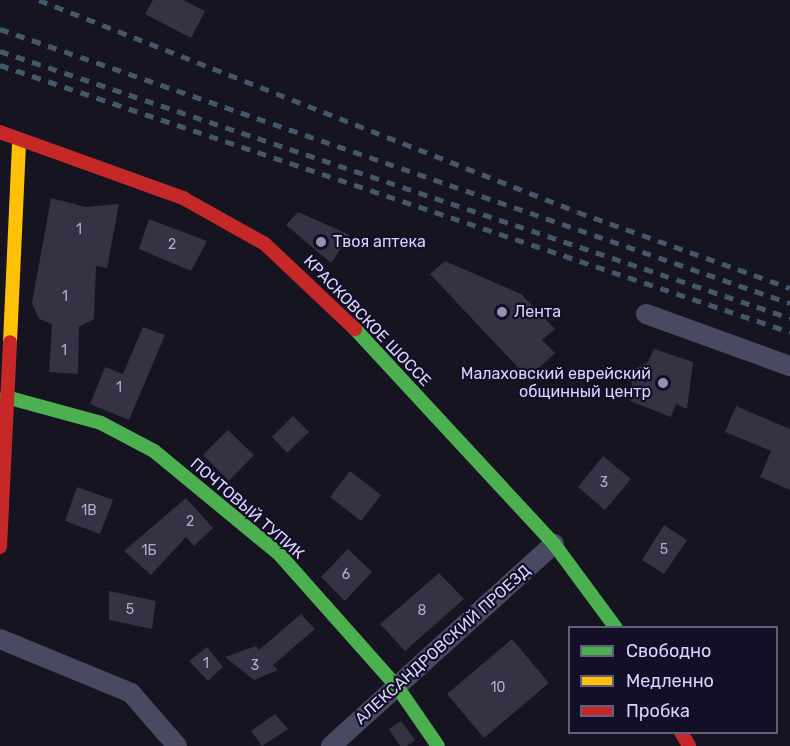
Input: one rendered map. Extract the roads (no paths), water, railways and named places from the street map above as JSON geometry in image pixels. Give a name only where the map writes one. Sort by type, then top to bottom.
[{"type":"main road","name":"КРАСКОВСКОЕ ШОССЕ","points":[[0,132],[19,141],[192,202],[265,244],[315,286],[554,544],[615,626]]},
{"type":"main road","points":[[0,547],[6,397],[4,350],[19,141]]},
{"type":"main road","name":"ПОЧТОВЫЙ ТУПИК","points":[[6,397],[101,423],[154,451],[280,555],[398,688],[438,746]]},
{"type":"street","points":[[646,314],[790,366]]},
{"type":"street","name":"АЛЕКСАНДРОВСКИЙ ПРОЕЗД","points":[[331,746],[398,688],[554,544]]},
{"type":"street","points":[[0,639],[131,693],[177,746]]},
{"type":"railway","points":[[39,0],[578,212],[790,288]]},
{"type":"railway","points":[[0,29],[790,303]]},
{"type":"railway","points":[[0,51],[790,318]]},
{"type":"railway","points":[[0,65],[790,332]]},
{"type":"place","name":"Твоя аптека","points":[[321,242]]},
{"type":"place","name":"Лента","points":[[502,312]]},
{"type":"place","name":"Малаховский еврейский общинный центр","points":[[663,383]]}]
